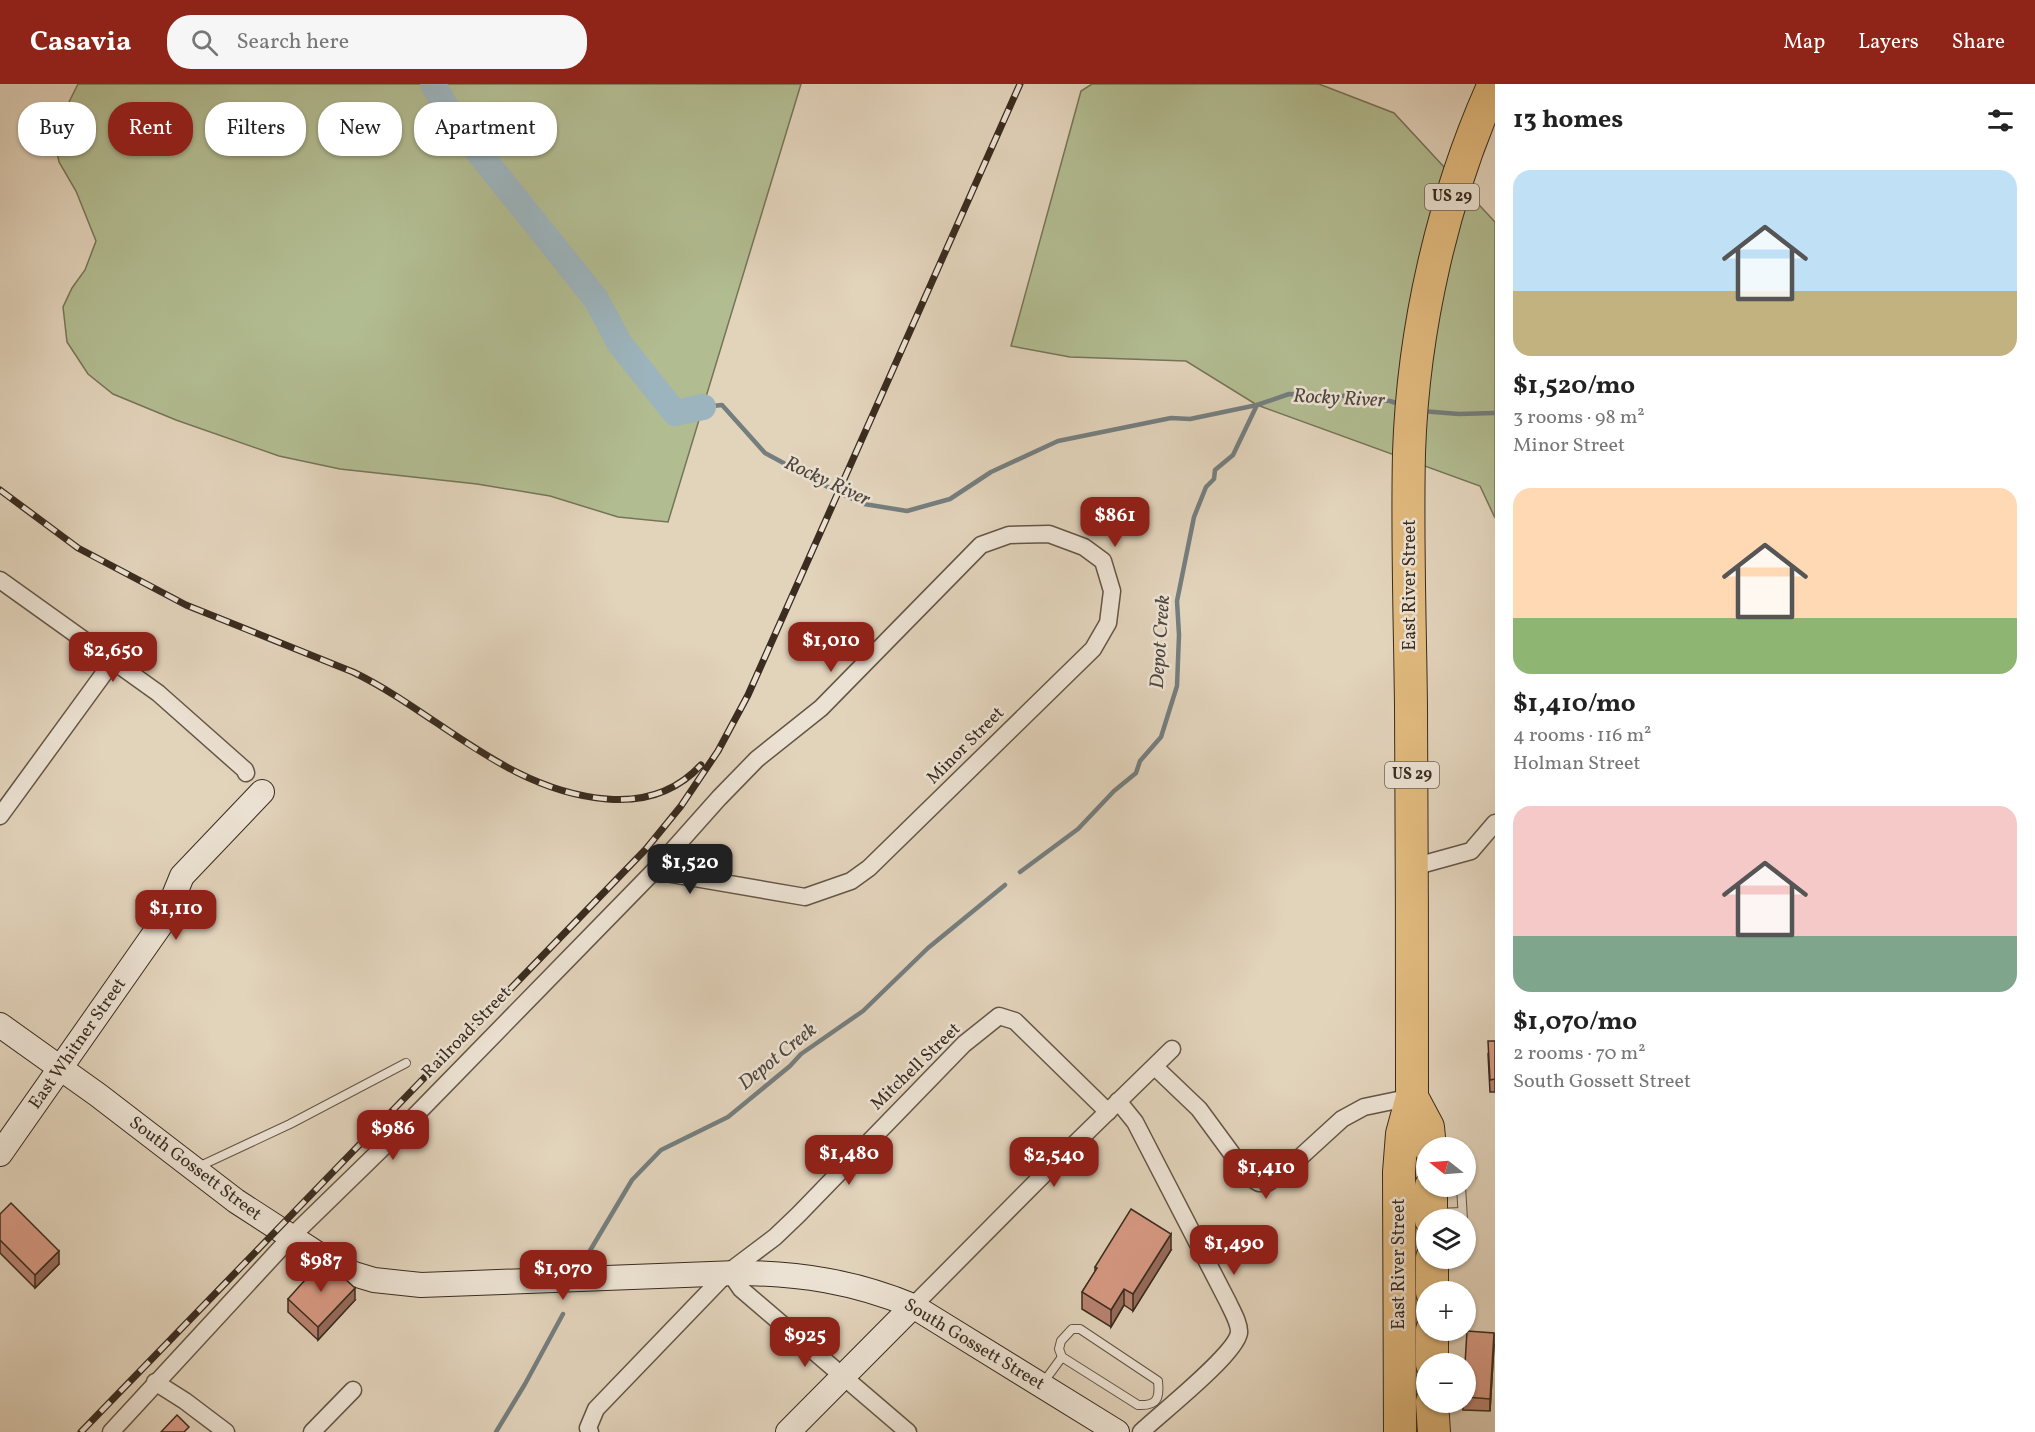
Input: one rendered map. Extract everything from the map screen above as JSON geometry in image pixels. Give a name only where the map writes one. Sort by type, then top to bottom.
[{"type":"highway","name":"East River Street","points":[[1400,1432],[1399,1172],[1402,1134],[1412,1097],[1413,867],[1409,452],[1425,315],[1436,260],[1457,179],[1477,122],[1494,84]]},
{"type":"highway","name":"East River Street","points":[[1412,1097],[1428,1127],[1429,1137]]},
{"type":"main road","name":"East Whitner Street","points":[[0,1154],[164,920],[182,876],[262,792]]},
{"type":"main road","name":"South Gossett Street","points":[[0,1025],[266,1222],[354,1274],[399,1284],[730,1273],[781,1273],[844,1283],[882,1293],[913,1306],[1117,1432]]},
{"type":"main road","points":[[788,1432],[913,1306]]},
{"type":"street","name":"Minor Street","points":[[1009,534],[1049,534],[1084,547],[1103,561],[1112,591],[1108,622],[1093,649],[869,868],[851,881],[805,897],[654,871],[757,759],[821,708],[981,545],[1009,534]]},
{"type":"street","points":[[0,580],[158,693],[246,773]]},
{"type":"street","points":[[0,816],[113,661]]},
{"type":"street","points":[[1413,867],[1471,851],[1495,823]]},
{"type":"street","name":"Railroad Street","points":[[111,1432],[290,1238],[404,1127],[654,871]]},
{"type":"street","name":"Mitchell Street","points":[[590,1432],[588,1428],[596,1409],[726,1274],[775,1237],[964,1044],[999,1016],[1015,1021],[1113,1107]]},
{"type":"street","points":[[913,1306],[1172,1048]]},
{"type":"street","points":[[1155,1067],[1199,1109],[1249,1177],[1259,1183],[1267,1183],[1284,1172],[1342,1119],[1364,1107],[1412,1097]]},
{"type":"street","points":[[1113,1107],[1134,1122],[1228,1302],[1239,1330],[1236,1342],[1213,1367],[1141,1432]]},
{"type":"street","points":[[730,1273],[741,1289],[908,1432]]},
{"type":"street","points":[[155,1382],[226,1432]]},
{"type":"street","points":[[312,1432],[353,1390]]},
{"type":"lane","points":[[194,1168],[290,1124],[406,1063]]},
{"type":"lane","points":[[1138,1405],[1148,1406],[1155,1402],[1159,1394],[1158,1381],[1080,1329],[1072,1329],[1061,1341],[1059,1349],[1062,1357],[1138,1405],[1154,1419]]},
{"type":"lane","points":[[1041,1385],[1062,1357]]},
{"type":"green space","points":[[78,84],[801,84],[668,522],[618,517],[550,496],[477,484],[340,469],[279,456],[176,420],[113,394],[88,374],[67,342],[63,307],[72,288],[85,270],[96,241],[76,191],[58,156],[96,156],[96,102],[69,102]]},
{"type":"green space","points":[[1092,84],[1319,84],[1394,113],[1495,222],[1495,518],[1480,486],[1257,405],[1186,361],[1070,357],[1011,346],[1081,91]]},
{"type":"building","points":[[1488,1041],[1495,1041],[1495,1079],[1490,1080]]},
{"type":"building","points":[[11,1203],[59,1251],[35,1275],[0,1240],[0,1214]]},
{"type":"building","points":[[1131,1209],[1171,1234],[1133,1294],[1124,1289],[1111,1310],[1082,1292]]},
{"type":"building","points":[[322,1261],[331,1266],[355,1288],[318,1327],[288,1299]]},
{"type":"building","points":[[1476,1332],[1494,1333],[1490,1399],[1476,1398],[1476,1353],[1466,1353],[1466,1341],[1476,1341]]},
{"type":"building","points":[[177,1415],[189,1427],[184,1432],[161,1432]]},
{"type":"waterway","name":"Rocky River","points":[[433,84],[455,123],[596,299],[620,344],[675,413],[703,407]]},
{"type":"waterway","name":"Rocky River","points":[[703,407],[722,405],[765,453],[839,493],[864,504],[907,511],[950,499],[991,472],[1058,441],[1171,418],[1190,419],[1257,405],[1289,394],[1348,396],[1390,401],[1402,405]]},
{"type":"waterway","name":"Depot Creek","points":[[1020,872],[1078,829],[1114,791],[1136,773],[1140,761],[1161,737],[1177,686],[1179,635],[1177,601],[1194,517],[1206,487],[1214,479],[1215,470],[1233,455],[1257,405]]},
{"type":"waterway","name":"Rocky River","points":[[1421,411],[1459,414],[1495,413]]},
{"type":"waterway","name":"Depot Creek","points":[[585,1259],[632,1180],[661,1150],[728,1117],[790,1066],[801,1054],[863,1011],[928,948],[1005,885]]},
{"type":"waterway","name":"Depot Creek","points":[[496,1432],[563,1314]]},
{"type":"railway","points":[[81,1432],[646,849],[681,806],[718,751],[748,695],[1020,84]]},
{"type":"railway","points":[[0,490],[78,548],[186,605],[353,672],[384,689],[474,748],[537,782],[571,793],[607,799],[633,799],[670,788],[701,765]]}]
